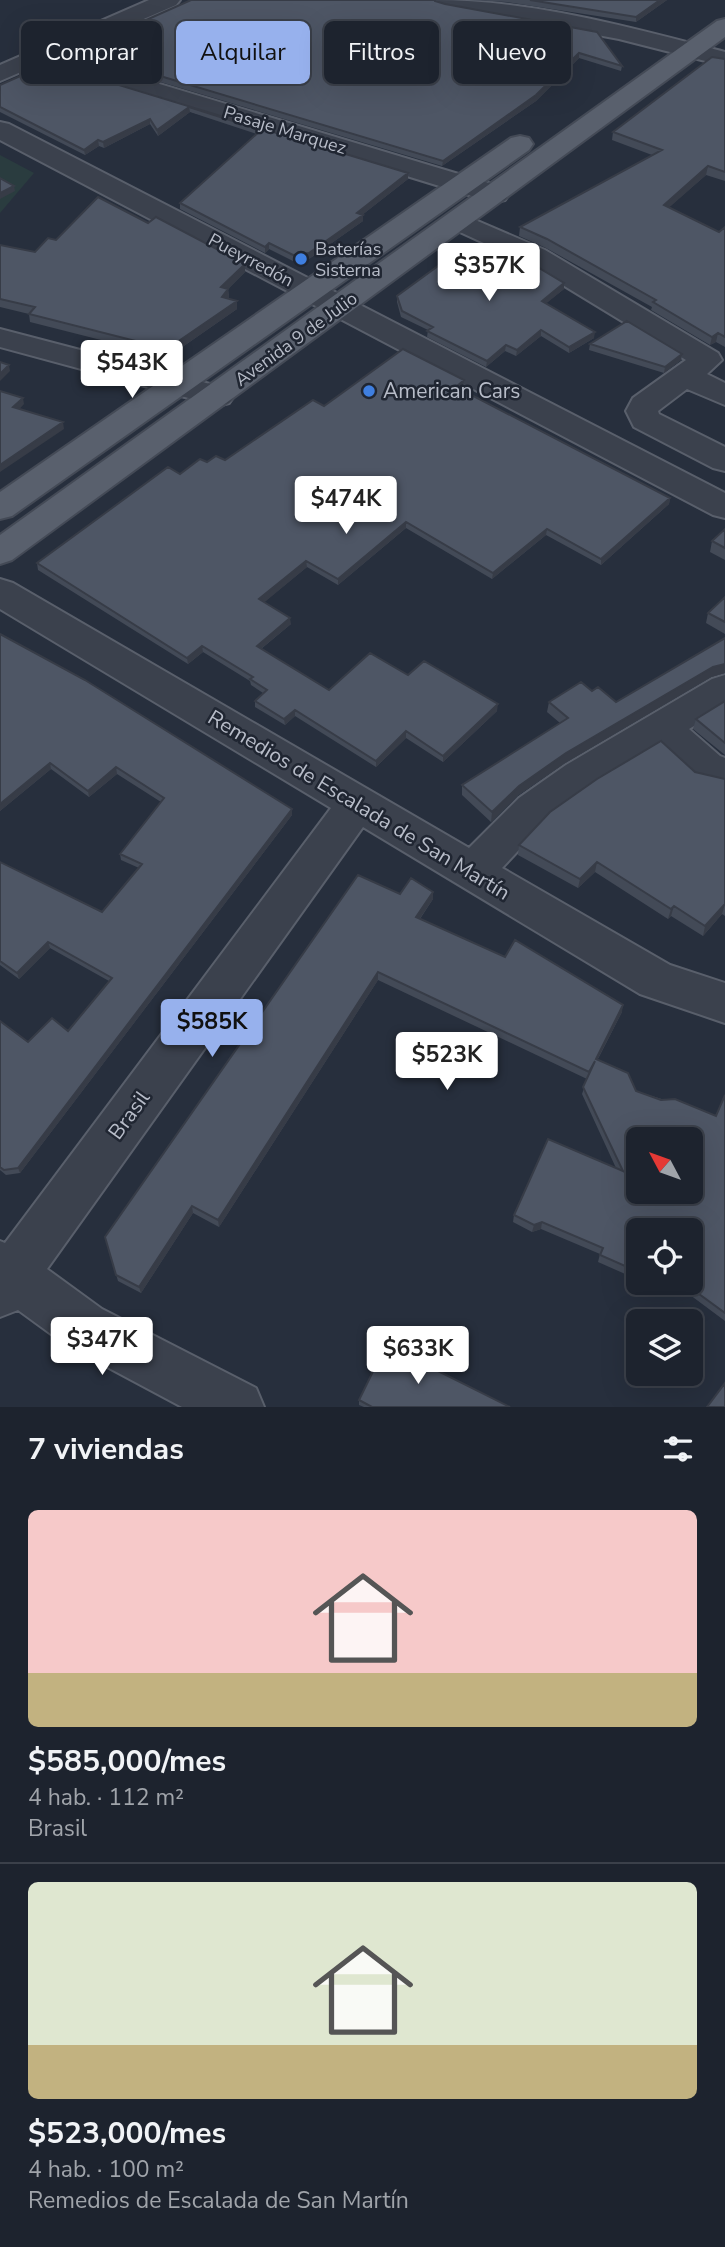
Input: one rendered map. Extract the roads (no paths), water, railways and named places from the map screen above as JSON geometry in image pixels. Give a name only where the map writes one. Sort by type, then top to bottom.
[{"type":"main road","points":[[679,40],[725,26]]},
{"type":"main road","name":"Avenida 9 de Julio","points":[[0,508],[463,185],[679,40]]},
{"type":"main road","name":"Avenida 9 de Julio","points":[[0,552],[495,194],[679,40]]},
{"type":"street","points":[[0,74],[167,0]]},
{"type":"street","points":[[445,0],[679,40],[725,58]]},
{"type":"street","name":"Pasaje Marquez","points":[[133,84],[495,194]]},
{"type":"street","name":"Pueyrredón","points":[[0,130],[725,507]]},
{"type":"street","points":[[459,221],[535,256],[706,368],[725,395]]},
{"type":"street","points":[[0,338],[218,396]]},
{"type":"street","points":[[706,368],[644,405],[642,411],[645,419],[725,460]]},
{"type":"street","name":"Remedios de Escalada de San Martín","points":[[0,592],[656,980],[725,1003]]},
{"type":"street","points":[[472,872],[533,809],[580,776],[725,689]]},
{"type":"street","points":[[660,727],[708,769],[725,773]]},
{"type":"street","name":"Brasil","points":[[4,1278],[357,804]]},
{"type":"street","points":[[4,1278],[85,1327],[237,1407]]},
{"type":"place","name":"Baterías Sisterna","points":[[301,259]]},
{"type":"place","name":"American Cars","points":[[369,391]]}]
